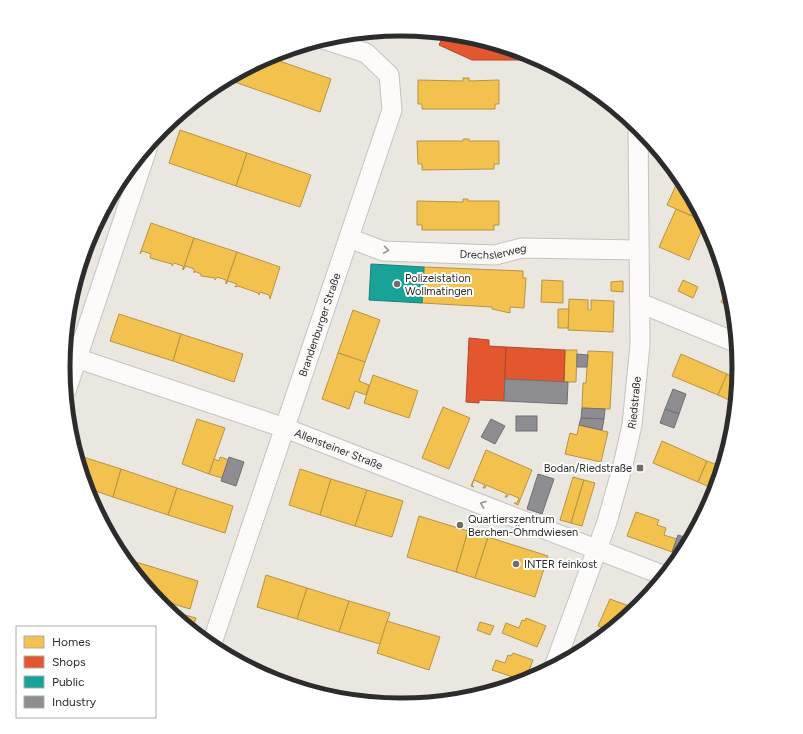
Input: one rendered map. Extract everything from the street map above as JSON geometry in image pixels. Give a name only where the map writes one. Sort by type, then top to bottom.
[{"type":"street","name":"Brandenburger Straße","points":[[213,639],[392,110],[389,75],[366,53],[334,43]]},
{"type":"street","name":"Riedstraße","points":[[557,659],[597,549],[622,472],[632,425],[640,345],[638,135]]},
{"type":"street","points":[[70,376],[143,160]]},
{"type":"street","name":"Drechslerweg","points":[[349,238],[383,251],[495,255],[522,248],[639,250]]},
{"type":"street","points":[[640,303],[732,341]]},
{"type":"street","name":"Allensteiner Straße","points":[[76,358],[285,428],[660,574]]},
{"type":"building: Homes","points":[[277,60],[331,79],[320,112],[234,82]]},
{"type":"building: Homes","points":[[463,78],[469,78],[469,81],[499,80],[499,104],[495,104],[495,109],[422,109],[422,104],[418,104],[418,80],[463,81]]},
{"type":"building: Homes","points":[[180,130],[247,153],[236,186],[169,163]]},
{"type":"building: Homes","points":[[463,139],[469,139],[469,141],[499,141],[499,164],[494,164],[494,169],[422,170],[422,164],[418,164],[417,141],[463,141]]},
{"type":"building: Homes","points":[[247,153],[311,175],[300,207],[236,186]]},
{"type":"building: Homes","points":[[677,183],[696,218],[667,205]]},
{"type":"building: Homes","points":[[463,199],[468,199],[468,201],[499,201],[499,225],[494,225],[494,230],[422,230],[422,225],[417,225],[417,201],[463,202]]},
{"type":"building: Homes","points":[[676,209],[697,218],[702,229],[689,260],[659,247]]},
{"type":"building: Homes","points":[[151,223],[194,238],[183,270],[183,266],[174,263],[172,266],[172,264],[150,258],[151,254],[142,251],[140,254]]},
{"type":"building: Homes","points":[[194,238],[237,252],[226,284],[226,280],[217,277],[215,280],[215,278],[201,276],[201,274],[194,271],[194,269],[186,266],[183,270]]},
{"type":"building: Homes","points":[[237,252],[280,267],[270,299],[269,295],[260,292],[259,295],[258,293],[238,286],[235,287],[237,284],[228,281],[226,284]]},
{"type":"building: Homes","points":[[424,267],[523,271],[523,278],[526,278],[524,308],[510,307],[510,313],[492,309],[492,307],[422,303]]},
{"type":"building: Homes","points":[[542,280],[563,281],[563,303],[541,302]]},
{"type":"building: Homes","points":[[683,280],[698,287],[693,298],[678,291]]},
{"type":"building: Homes","points":[[623,281],[623,292],[611,291],[611,282]]},
{"type":"building: Homes","points":[[724,296],[726,305],[721,302]]},
{"type":"building: Homes","points":[[569,299],[588,300],[588,310],[591,310],[591,300],[614,301],[613,332],[568,330]]},
{"type":"building: Homes","points":[[558,309],[569,309],[568,328],[558,328]]},
{"type":"building: Homes","points":[[353,310],[380,320],[365,362],[338,353]]},
{"type":"building: Homes","points":[[119,314],[181,334],[173,361],[110,341]]},
{"type":"building: Homes","points":[[181,334],[243,354],[234,382],[173,361]]},
{"type":"building: Homes","points":[[565,350],[577,350],[576,382],[564,382]]},
{"type":"building: Homes","points":[[588,351],[613,352],[610,409],[582,408],[583,383],[586,383]]},
{"type":"building: Homes","points":[[338,353],[365,362],[359,381],[369,385],[366,395],[355,391],[349,409],[322,399]]},
{"type":"building: Homes","points":[[681,354],[727,374],[718,395],[672,376]]},
{"type":"building: Homes","points":[[727,374],[732,376],[731,401],[718,395]]},
{"type":"building: Homes","points":[[373,375],[418,391],[409,418],[364,403]]},
{"type":"building: Homes","points":[[443,407],[470,418],[449,469],[422,458]]},
{"type":"building: Homes","points":[[197,419],[225,428],[209,474],[182,464]]},
{"type":"building: Homes","points":[[579,425],[608,432],[601,462],[565,454],[570,433],[577,435]]},
{"type":"building: Homes","points":[[662,441],[707,461],[698,482],[653,463]]},
{"type":"building: Homes","points":[[486,450],[532,470],[518,505],[514,503],[517,503],[519,498],[509,494],[505,497],[507,494],[486,485],[485,488],[483,488],[485,485],[474,480],[472,485],[474,487],[471,486]]},
{"type":"building: Homes","points":[[83,457],[121,469],[113,497],[95,491]]},
{"type":"building: Homes","points":[[220,457],[229,460],[222,478],[209,474],[214,459],[219,461]]},
{"type":"building: Homes","points":[[707,461],[717,465],[710,487],[698,482]]},
{"type":"building: Homes","points":[[121,469],[177,488],[168,515],[113,497]]},
{"type":"building: Homes","points":[[300,469],[331,479],[320,515],[289,505]]},
{"type":"building: Homes","points":[[573,477],[584,480],[571,523],[560,520]]},
{"type":"building: Homes","points":[[331,479],[367,490],[355,526],[320,515]]},
{"type":"building: Homes","points":[[584,480],[595,483],[582,526],[571,523]]},
{"type":"building: Homes","points":[[177,488],[233,506],[225,533],[168,515]]},
{"type":"building: Homes","points":[[367,490],[403,501],[392,537],[355,526]]},
{"type":"building: Homes","points":[[636,512],[659,520],[657,525],[666,528],[664,535],[677,539],[672,552],[627,536]]},
{"type":"building: Homes","points":[[419,516],[468,531],[456,572],[407,557]]},
{"type":"building: Homes","points":[[468,531],[488,537],[475,578],[456,572]]},
{"type":"building: Homes","points":[[488,537],[548,556],[535,597],[475,578]]},
{"type":"building: Homes","points":[[133,561],[198,581],[190,609],[169,603]]},
{"type":"building: Homes","points":[[266,575],[307,588],[297,619],[257,607]]},
{"type":"building: Homes","points":[[307,588],[349,601],[339,632],[297,619]]},
{"type":"building: Homes","points":[[610,599],[630,606],[605,629],[598,626]]},
{"type":"building: Homes","points":[[349,601],[390,613],[380,644],[339,632]]},
{"type":"building: Homes","points":[[185,615],[196,618],[194,625],[184,617]]},
{"type":"building: Homes","points":[[526,618],[546,626],[537,647],[502,633],[506,623],[519,628],[522,620],[525,621]]},
{"type":"building: Homes","points":[[387,621],[440,637],[429,670],[377,653]]},
{"type":"building: Homes","points":[[480,622],[494,626],[490,635],[477,630]]},
{"type":"building: Homes","points":[[513,653],[533,660],[528,673],[515,678],[492,670],[496,660],[505,663],[508,655],[511,656]]},
{"type":"building: Shops","points":[[442,39],[466,42],[487,47],[525,60],[472,60],[439,45]]},
{"type":"building: Shops","points":[[469,338],[489,340],[489,346],[506,347],[504,401],[479,400],[479,403],[466,402]]},
{"type":"building: Shops","points":[[506,347],[565,350],[564,382],[505,379]]},
{"type":"building: Public","name":"Polizeistation Wollmatingen","points":[[371,264],[424,267],[422,303],[369,300]]},
{"type":"building: Industry","points":[[577,354],[588,355],[587,367],[577,367]]},
{"type":"building: Industry","points":[[505,379],[568,382],[567,404],[504,401]]},
{"type":"building: Industry","points":[[673,389],[686,394],[679,414],[665,409]]},
{"type":"building: Industry","points":[[582,408],[605,409],[604,419],[581,418]]},
{"type":"building: Industry","points":[[665,409],[679,414],[674,428],[660,423]]},
{"type":"building: Industry","points":[[516,416],[537,416],[537,431],[516,431]]},
{"type":"building: Industry","points":[[581,418],[604,419],[602,430],[579,425]]},
{"type":"building: Industry","points":[[491,419],[505,426],[495,444],[481,437]]},
{"type":"building: Industry","points":[[229,457],[244,462],[236,486],[221,481]]},
{"type":"building: Industry","points":[[538,474],[554,479],[542,514],[527,509]]},
{"type":"building: Industry","points":[[678,535],[685,537],[676,553],[672,552]]},
{"type":"place","name":"Polizeistation Wollmatingen","points":[[397,284]]},
{"type":"place","name":"Bodan/Riedstraße","points":[[640,468]]},
{"type":"place","name":"Quartierszentrum Berchen-Öhmdwiesen","points":[[460,525]]},
{"type":"place","name":"INTER feinkost","points":[[516,564]]}]
